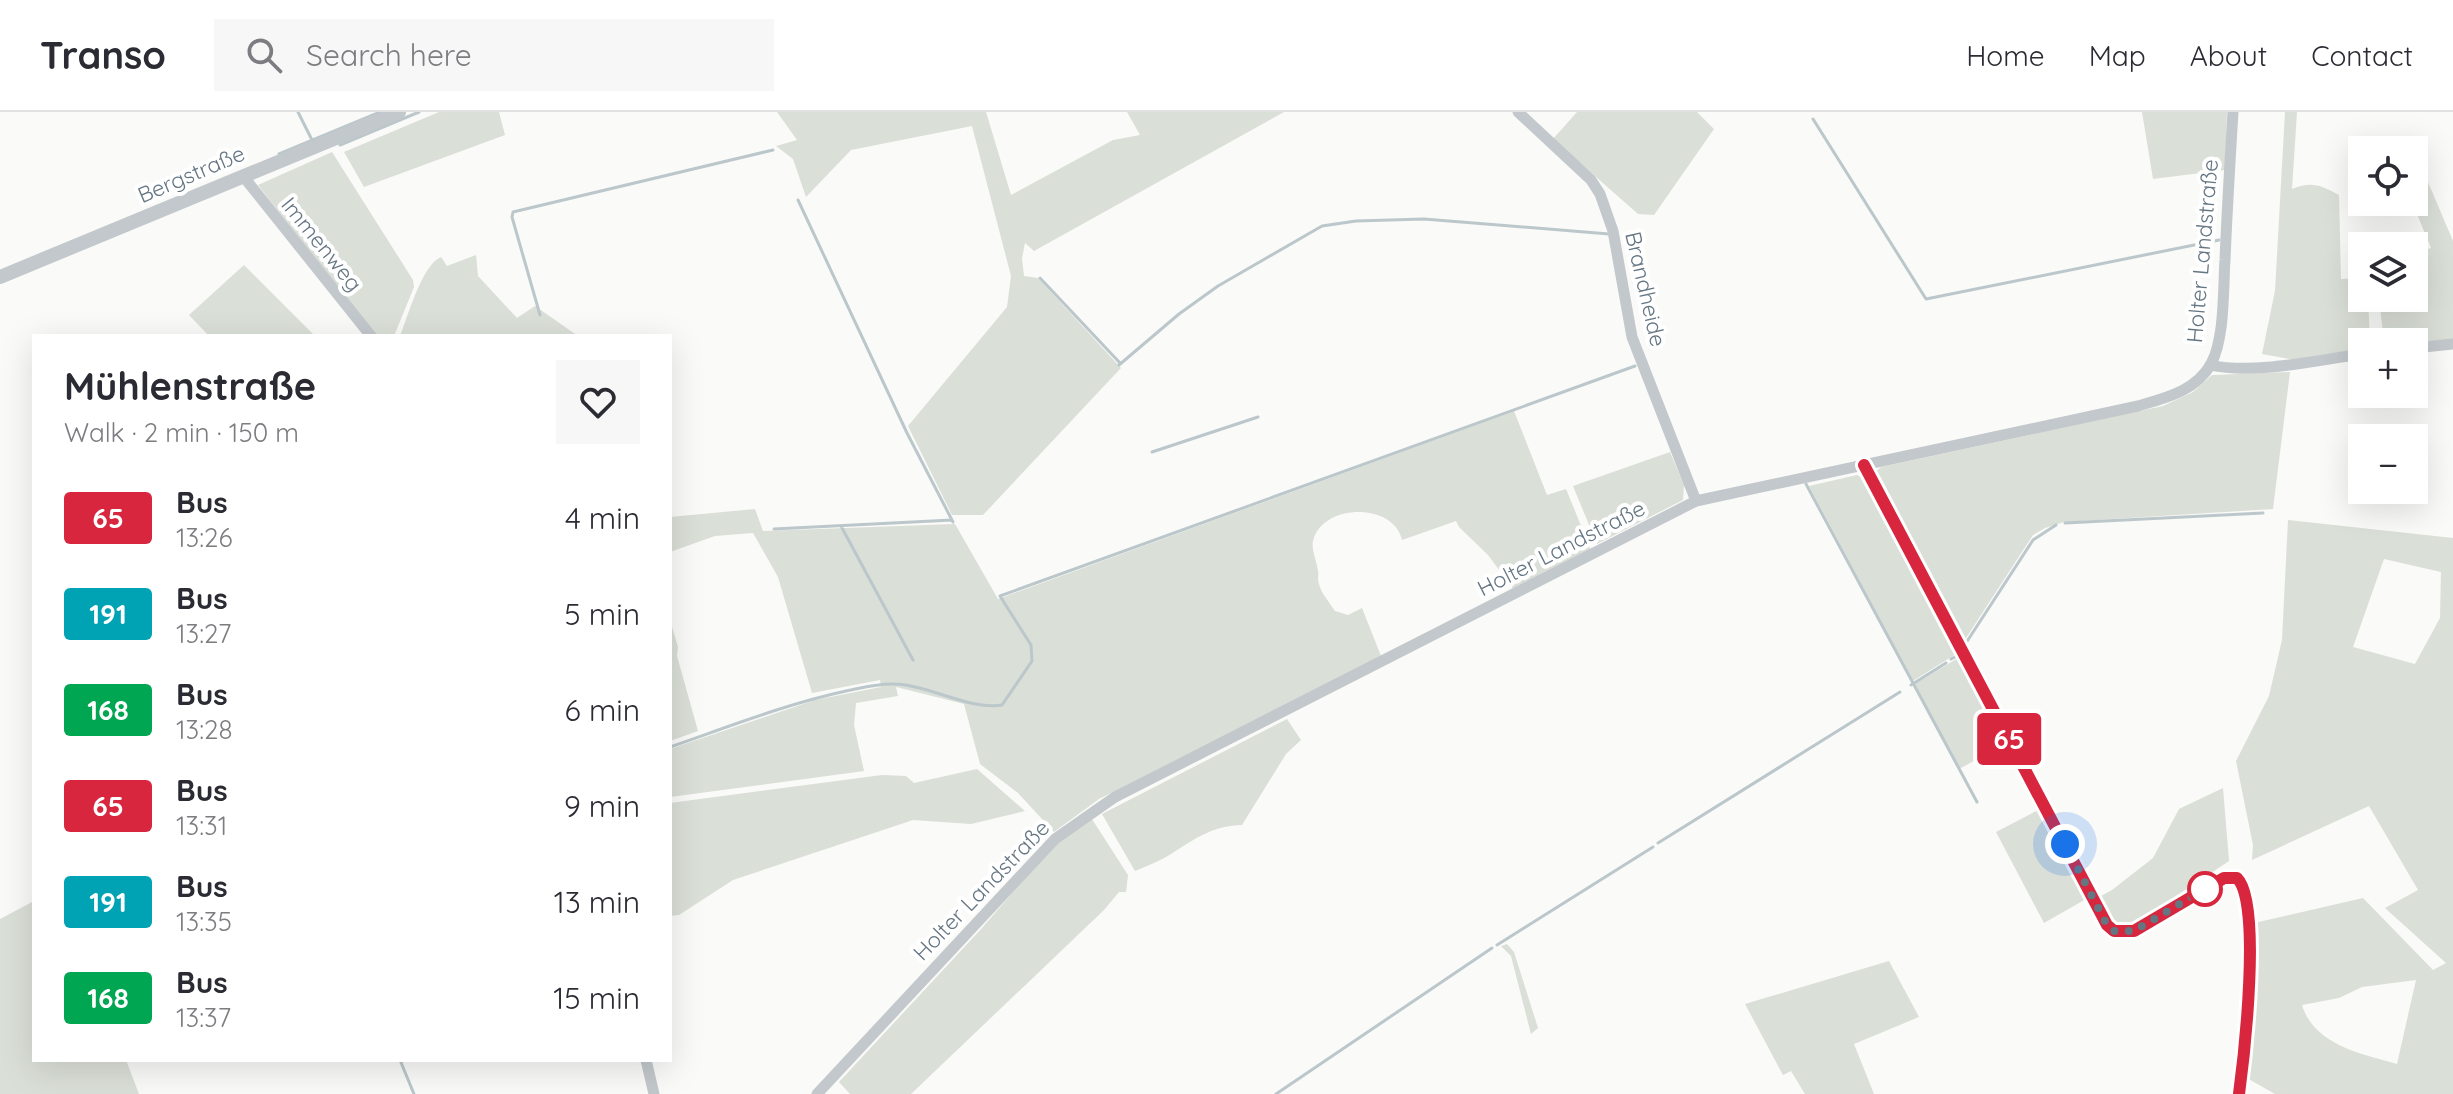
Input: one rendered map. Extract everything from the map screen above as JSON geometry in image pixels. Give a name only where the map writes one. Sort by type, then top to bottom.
[{"type":"street","name":"Bergstraße","points":[[0,277],[399,112]]},
{"type":"street","name":"Brandheide","points":[[1518,112],[1591,180],[1600,194],[1613,231],[1632,337],[1696,501]]},
{"type":"street","name":"Holter Landstraße","points":[[817,1094],[1055,839],[1093,810],[1696,501],[2138,406],[2173,396],[2189,387],[2210,365],[2218,345],[2233,112]]},
{"type":"street","name":"Immenweg","points":[[243,176],[369,334]]},
{"type":"street","points":[[2428,347],[2453,344]]},
{"type":"street","points":[[2210,365],[2221,368],[2265,367],[2348,356]]},
{"type":"street","points":[[1864,465],[2107,925],[2114,931],[2134,931],[2224,878],[2237,878],[2243,884],[2249,940],[2247,1010],[2239,1094]]},
{"type":"street","points":[[646,1062],[654,1094]]},
{"type":"shaded area","points":[[439,112],[499,112],[505,135],[364,187],[344,152]]},
{"type":"shaded area","points":[[777,112],[986,112],[1011,195],[1113,140],[1140,135],[1127,112],[1284,112],[1034,251],[1025,243],[1022,258],[1024,276],[1038,278],[1121,368],[983,515],[952,515],[908,426],[1007,307],[1011,276],[972,126],[851,150],[806,197],[793,159],[776,146],[797,140]]},
{"type":"shaded area","points":[[1577,112],[1697,112],[1714,129],[1654,215],[1638,214],[1553,139]]},
{"type":"shaded area","points":[[2142,112],[2227,112],[2225,170],[2153,179]]},
{"type":"shaded area","points":[[2285,112],[2297,112],[2292,189],[2316,185],[2339,195],[2341,279],[2348,279],[2348,312],[2369,312],[2369,328],[2348,328],[2348,353],[2295,360],[2262,354],[2275,291]]},
{"type":"shaded area","points":[[332,152],[413,280],[414,287],[395,334],[373,334],[258,185]]},
{"type":"shaded area","points":[[2428,182],[2453,241],[2453,341],[2428,344],[2428,328],[2382,328],[2381,312],[2428,312],[2428,249],[2431,248],[2428,232],[2424,232],[2418,216],[2428,216]]},
{"type":"shaded area","points":[[476,255],[478,276],[517,318],[535,306],[575,334],[401,334],[428,270],[441,257],[447,266]]},
{"type":"shaded area","points":[[244,265],[313,334],[207,334],[189,315]]},
{"type":"shaded area","points":[[2290,372],[2273,509],[2064,522],[2045,528],[2033,535],[1964,641],[1875,476],[1881,467],[2163,406],[2193,392],[2212,375]]},
{"type":"shaded area","points":[[1514,411],[1547,495],[1566,489],[1591,550],[1514,590],[1488,555],[1456,521],[1402,540],[1396,528],[1386,519],[1373,514],[1358,512],[1330,519],[1319,528],[1313,541],[1320,587],[1335,611],[1348,615],[1362,608],[1381,656],[1099,799],[1054,832],[1018,793],[980,764],[964,704],[896,687],[898,696],[856,703],[854,725],[864,771],[672,797],[672,748],[815,700],[881,687],[880,680],[812,693],[778,577],[753,533],[715,536],[672,551],[672,517],[755,509],[763,531],[955,524],[998,599]]},
{"type":"shaded area","points":[[1670,452],[1684,485],[1683,500],[1597,544],[1573,486]]},
{"type":"shaded area","points":[[1857,475],[1864,479],[1956,654],[1913,681],[1809,486]]},
{"type":"shaded area","points":[[2288,520],[2453,538],[2453,1094],[2275,1094],[2245,1077],[2254,923],[2363,898],[2433,970],[2446,963],[2385,908],[2418,890],[2369,806],[2252,860],[2253,845],[2236,761],[2269,696],[2282,640]],"holes":[[[2384,559],[2441,572],[2440,618],[2415,664],[2353,647]],[[2416,980],[2397,1064],[2328,1039],[2308,1019],[2302,1005],[2339,998],[2362,987]]]},
{"type":"shaded area","points":[[672,627],[678,647],[677,656],[698,731],[672,740]]},
{"type":"shaded area","points":[[1958,658],[2006,744],[1959,769],[1915,684]]},
{"type":"shaded area","points":[[1287,719],[1301,740],[1286,754],[1242,825],[1222,827],[1205,834],[1135,871],[1102,814]]},
{"type":"shaded area","points":[[977,769],[1025,811],[971,824],[913,820],[733,880],[679,915],[672,916],[672,803],[882,775],[906,776],[914,783]]},
{"type":"shaded area","points":[[2223,788],[2229,861],[2134,924],[2122,927],[2113,922],[2099,897],[2153,858],[2179,809]]},
{"type":"shaded area","points":[[2040,809],[2086,899],[2044,923],[1996,832]]},
{"type":"shaded area","points":[[1090,816],[1128,875],[1126,892],[1119,892],[1104,910],[911,1094],[850,1094],[839,1082],[982,928],[1057,841]]},
{"type":"shaded area","points":[[32,902],[32,1062],[127,1062],[139,1094],[0,1094],[0,919]]},
{"type":"shaded area","points":[[1507,944],[1514,952],[1538,1028],[1531,1034],[1511,956],[1501,946]]},
{"type":"shaded area","points":[[1889,961],[1919,1017],[1854,1044],[1874,1094],[1805,1094],[1791,1071],[1783,1075],[1745,1004]]},
{"type":"waterway","points":[[298,112],[312,140]]},
{"type":"waterway","points":[[279,154],[380,112]]},
{"type":"waterway","points":[[340,145],[419,112]]},
{"type":"waterway","points":[[1813,119],[1926,299],[2219,240]]},
{"type":"waterway","points":[[540,315],[513,212],[773,150]]},
{"type":"waterway","points":[[798,200],[907,433],[953,522]]},
{"type":"waterway","points":[[1119,365],[1179,314],[1218,286],[1322,226],[1356,221],[1424,219],[1609,234]]},
{"type":"waterway","points":[[1040,278],[1120,363]]},
{"type":"waterway","points":[[672,746],[801,702],[876,685],[908,685],[976,704],[1002,705],[1032,661],[1031,645],[1000,596],[1635,366]]},
{"type":"waterway","points":[[1152,452],[1258,417]]},
{"type":"waterway","points":[[1806,484],[1977,802]]},
{"type":"waterway","points":[[2065,523],[2263,513]]},
{"type":"waterway","points":[[774,529],[952,520]]},
{"type":"waterway","points":[[1964,646],[2033,540],[2056,525]]},
{"type":"waterway","points":[[841,526],[913,660]]},
{"type":"waterway","points":[[1951,659],[1957,656]]},
{"type":"waterway","points":[[1911,685],[1946,663]]},
{"type":"waterway","points":[[1658,843],[1900,692]]},
{"type":"waterway","points":[[2030,767],[2075,852]]},
{"type":"waterway","points":[[1497,945],[1653,847]]},
{"type":"waterway","points":[[1276,1094],[1492,948]]},
{"type":"waterway","points":[[401,1062],[414,1094]]},
{"type":"bus line","name":"65","points":[[1864,465],[2107,925],[2114,931],[2134,931],[2224,878],[2237,878],[2243,884],[2249,940],[2247,1010],[2239,1094]]},
{"type":"route","points":[[2065,844],[2107,925],[2114,931],[2134,931],[2205,889]]}]
